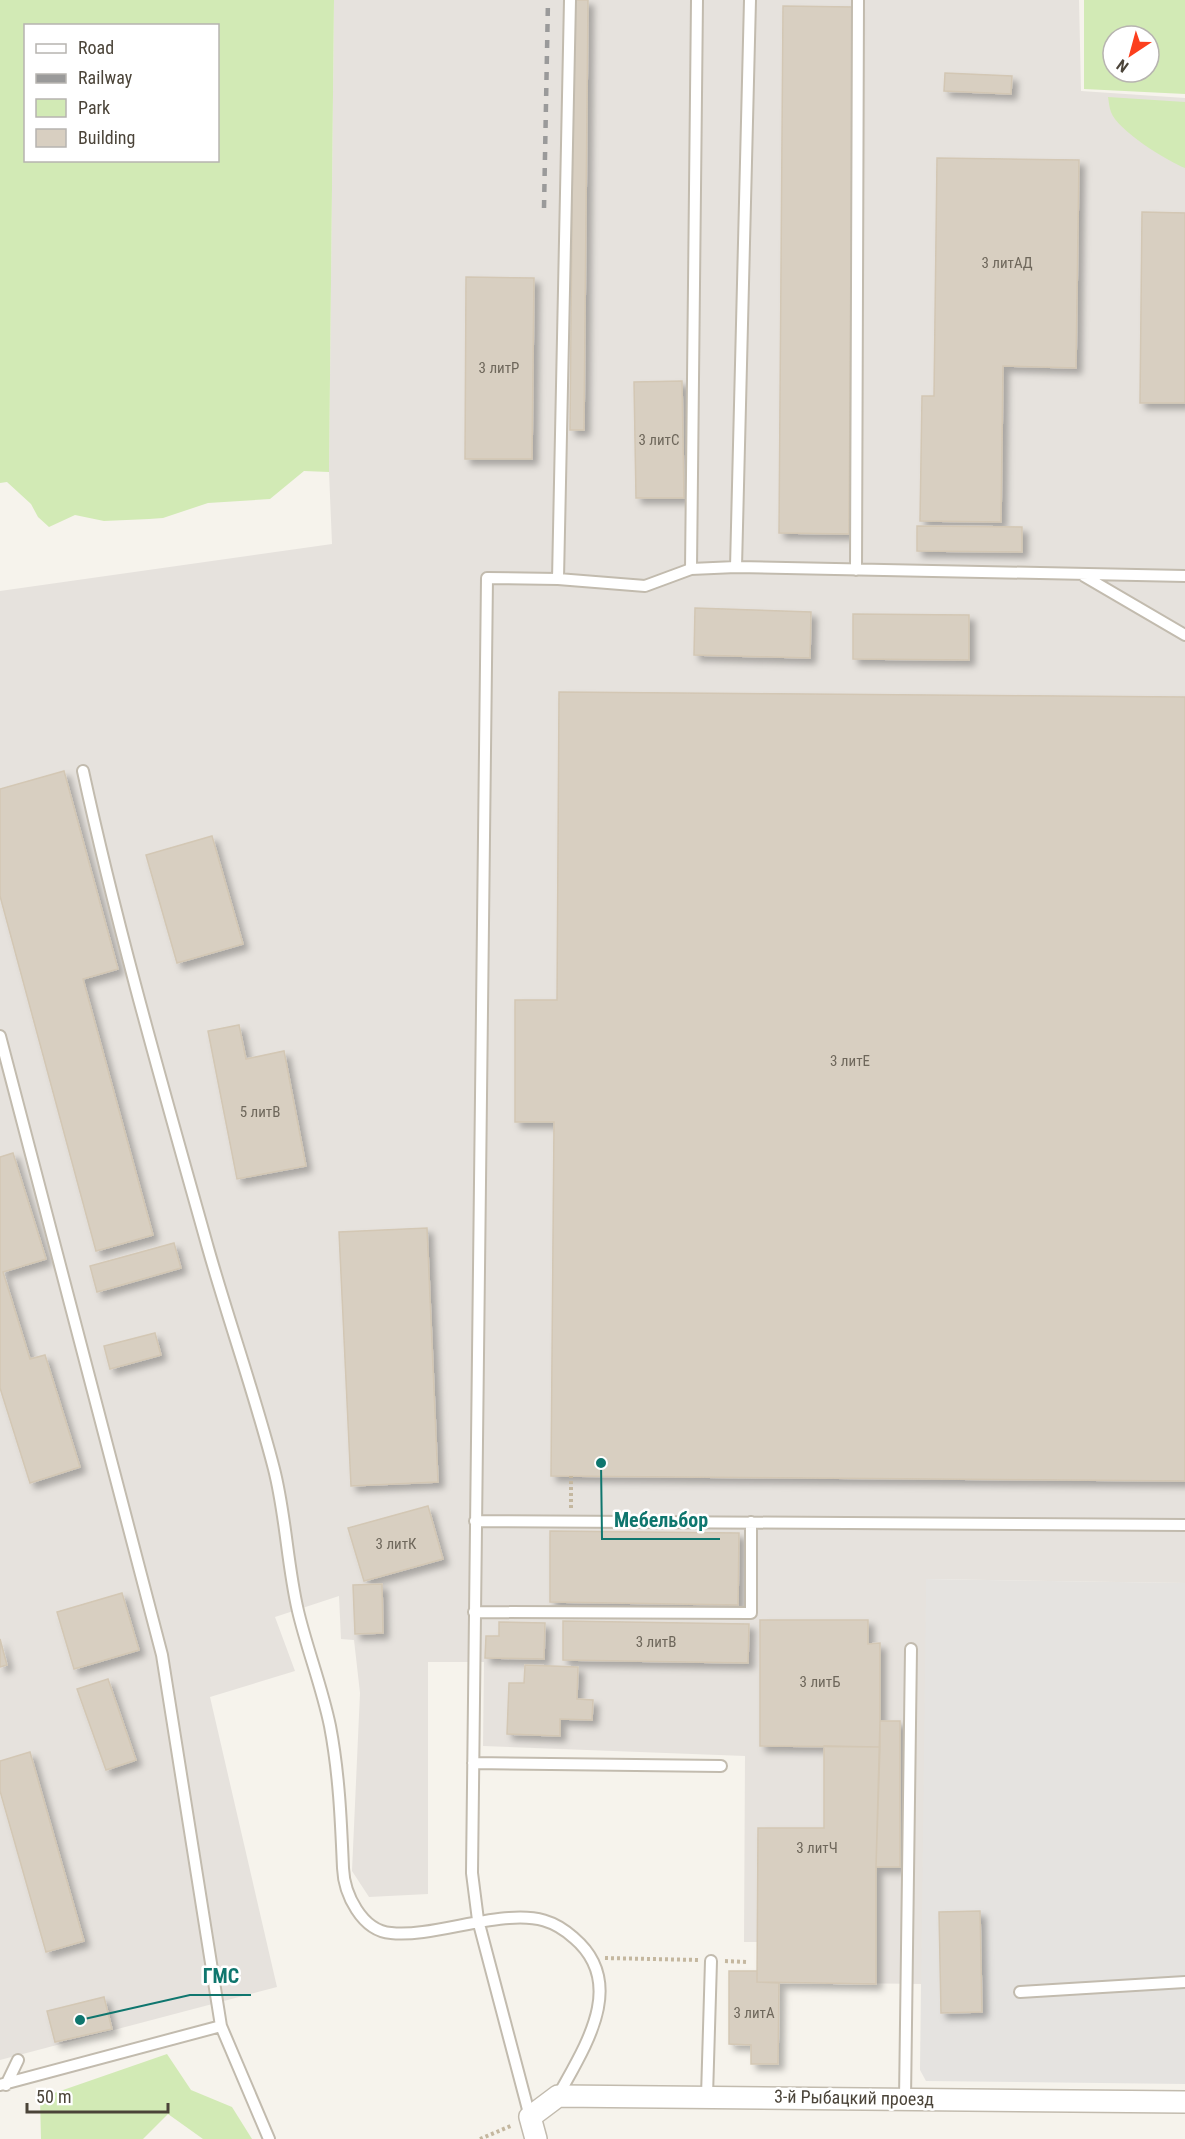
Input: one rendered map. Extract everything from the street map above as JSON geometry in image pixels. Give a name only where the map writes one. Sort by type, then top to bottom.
[{"type":"street","name":"3-й Рыбацкий проезд","points":[[558,2096],[1185,2102]]},
{"type":"street","points":[[537,2139],[530,2117],[558,2096]]},
{"type":"lane","points":[[558,579],[570,0]]},
{"type":"lane","points":[[691,569],[697,0]]},
{"type":"lane","points":[[736,567],[750,0]]},
{"type":"lane","points":[[856,570],[858,0]]},
{"type":"lane","points":[[530,2117],[478,1920],[472,1873],[487,578],[558,579],[645,586],[691,569],[736,567],[1185,576]]},
{"type":"lane","points":[[1082,574],[1185,635]]},
{"type":"lane","points":[[83,771],[98,842],[208,1249],[275,1473],[297,1609],[329,1723],[340,1798],[344,1877],[360,1915],[372,1927],[390,1934],[478,1920],[533,1917],[552,1922],[576,1940],[592,1958],[599,1981],[599,2011],[591,2036],[558,2096]]},
{"type":"lane","points":[[0,1035],[162,1654],[221,2026],[269,2139]]},
{"type":"lane","points":[[475,1521],[1185,1525]]},
{"type":"lane","points":[[474,1612],[751,1613],[751,1522]]},
{"type":"lane","points":[[905,2099],[911,1649]]},
{"type":"lane","points":[[473,1763],[721,1766]]},
{"type":"lane","points":[[707,2096],[711,1961]]},
{"type":"lane","points":[[1020,1992],[1185,1982]]},
{"type":"lane","points":[[5,2084],[221,2026]]},
{"type":"lane","points":[[0,2092],[18,2060]]},
{"type":"path","points":[[571,1476],[571,1521]]},
{"type":"path","points":[[592,1958],[748,1962]]},
{"type":"path","points":[[480,2139],[530,2117]]},
{"type":"shaded area","points":[[334,0],[1079,0],[1081,91],[1185,98],[1185,1583],[927,1579],[923,1984],[757,1982],[758,1942],[744,1942],[745,1756],[483,1746],[484,1662],[428,1662],[428,1894],[369,1897],[352,1871],[360,1693],[354,1640],[341,1639],[339,1596],[275,1617],[295,1671],[210,1697],[277,1987],[0,2060],[0,591],[332,544],[329,472]]},
{"type":"shaded area","points":[[926,1579],[1185,1583],[1185,2084],[926,2081],[920,2070]]},
{"type":"green space","points":[[0,0],[334,0],[329,472],[304,471],[270,499],[208,503],[163,518],[104,521],[75,515],[49,527],[38,517],[31,504],[7,482],[0,483]]},
{"type":"green space","points":[[1084,0],[1185,0],[1185,94],[1084,89]]},
{"type":"green space","points":[[1108,97],[1185,102],[1185,168],[1155,152],[1132,136],[1115,119]]},
{"type":"green space","points":[[167,2054],[191,2090],[232,2107],[252,2139],[203,2139],[168,2114],[143,2139],[41,2139],[40,2098]]},
{"type":"building","points":[[574,0],[588,0],[584,430],[570,430]]},
{"type":"building","points":[[783,6],[853,7],[849,534],[779,533]]},
{"type":"building","points":[[945,73],[1012,76],[1011,94],[944,91]]},
{"type":"building","points":[[937,158],[1079,160],[1076,368],[1003,366],[1001,522],[920,521],[922,396],[934,396]]},
{"type":"building","points":[[1142,212],[1185,213],[1185,403],[1140,403]]},
{"type":"building","points":[[466,277],[534,278],[532,459],[465,459]]},
{"type":"building","points":[[682,381],[684,498],[636,498],[634,382]]},
{"type":"building","points":[[917,526],[1022,527],[1022,552],[917,551]]},
{"type":"building","points":[[695,608],[811,612],[810,658],[694,655]]},
{"type":"building","points":[[853,614],[969,615],[969,660],[853,659]]},
{"type":"building","points":[[559,692],[1185,697],[1185,1481],[551,1476],[554,1122],[515,1122],[515,1000],[557,1000]]},
{"type":"building","points":[[64,771],[118,969],[83,979],[153,1235],[96,1251],[0,896],[0,789]]},
{"type":"building","points":[[212,836],[243,944],[177,963],[146,855]]},
{"type":"building","points":[[239,1025],[246,1059],[284,1051],[306,1166],[237,1179],[208,1031]]},
{"type":"building","points":[[13,1153],[46,1259],[3,1272],[30,1359],[45,1355],[80,1467],[30,1483],[0,1388],[0,1157]]},
{"type":"building","points":[[427,1228],[438,1482],[351,1486],[339,1232]]},
{"type":"building","points":[[174,1243],[181,1268],[97,1292],[90,1266]]},
{"type":"building","points":[[155,1333],[161,1355],[110,1369],[104,1346]]},
{"type":"building","points":[[428,1506],[443,1559],[364,1581],[348,1528]]},
{"type":"building","points":[[550,1531],[739,1533],[738,1605],[550,1602]]},
{"type":"building","points":[[382,1584],[383,1633],[355,1634],[353,1585]]},
{"type":"building","points":[[122,1593],[139,1650],[74,1669],[57,1612]]},
{"type":"building","points":[[760,1620],[868,1620],[868,1644],[880,1643],[880,1747],[760,1746]]},
{"type":"building","points":[[563,1621],[749,1624],[748,1663],[563,1660]]},
{"type":"building","points":[[499,1622],[545,1623],[544,1659],[485,1658],[486,1636],[499,1636]]},
{"type":"building","points":[[0,1639],[7,1665],[0,1667]]},
{"type":"building","points":[[525,1665],[578,1667],[577,1699],[593,1700],[592,1720],[560,1719],[560,1736],[507,1734],[509,1683],[524,1683]]},
{"type":"building","points":[[108,1679],[136,1760],[106,1770],[77,1689]]},
{"type":"building","points":[[880,1721],[900,1721],[900,1867],[876,1867]]},
{"type":"building","points":[[824,1746],[880,1747],[876,1867],[876,1984],[757,1982],[758,1828],[824,1828]]},
{"type":"building","points":[[30,1752],[84,1941],[46,1952],[0,1791],[0,1761]]},
{"type":"building","points":[[980,1911],[982,2012],[941,2013],[939,1912]]},
{"type":"building","points":[[729,1971],[757,1971],[757,1982],[779,1983],[778,2064],[751,2064],[751,2045],[729,2044]]},
{"type":"building","points":[[104,1997],[112,2029],[55,2042],[47,2011]]},
{"type":"railway","points":[[544,208],[548,0]]},
{"type":"place","name":"Мебельбор","points":[[601,1463]]},
{"type":"place","name":"ГМС","points":[[80,2020]]}]
